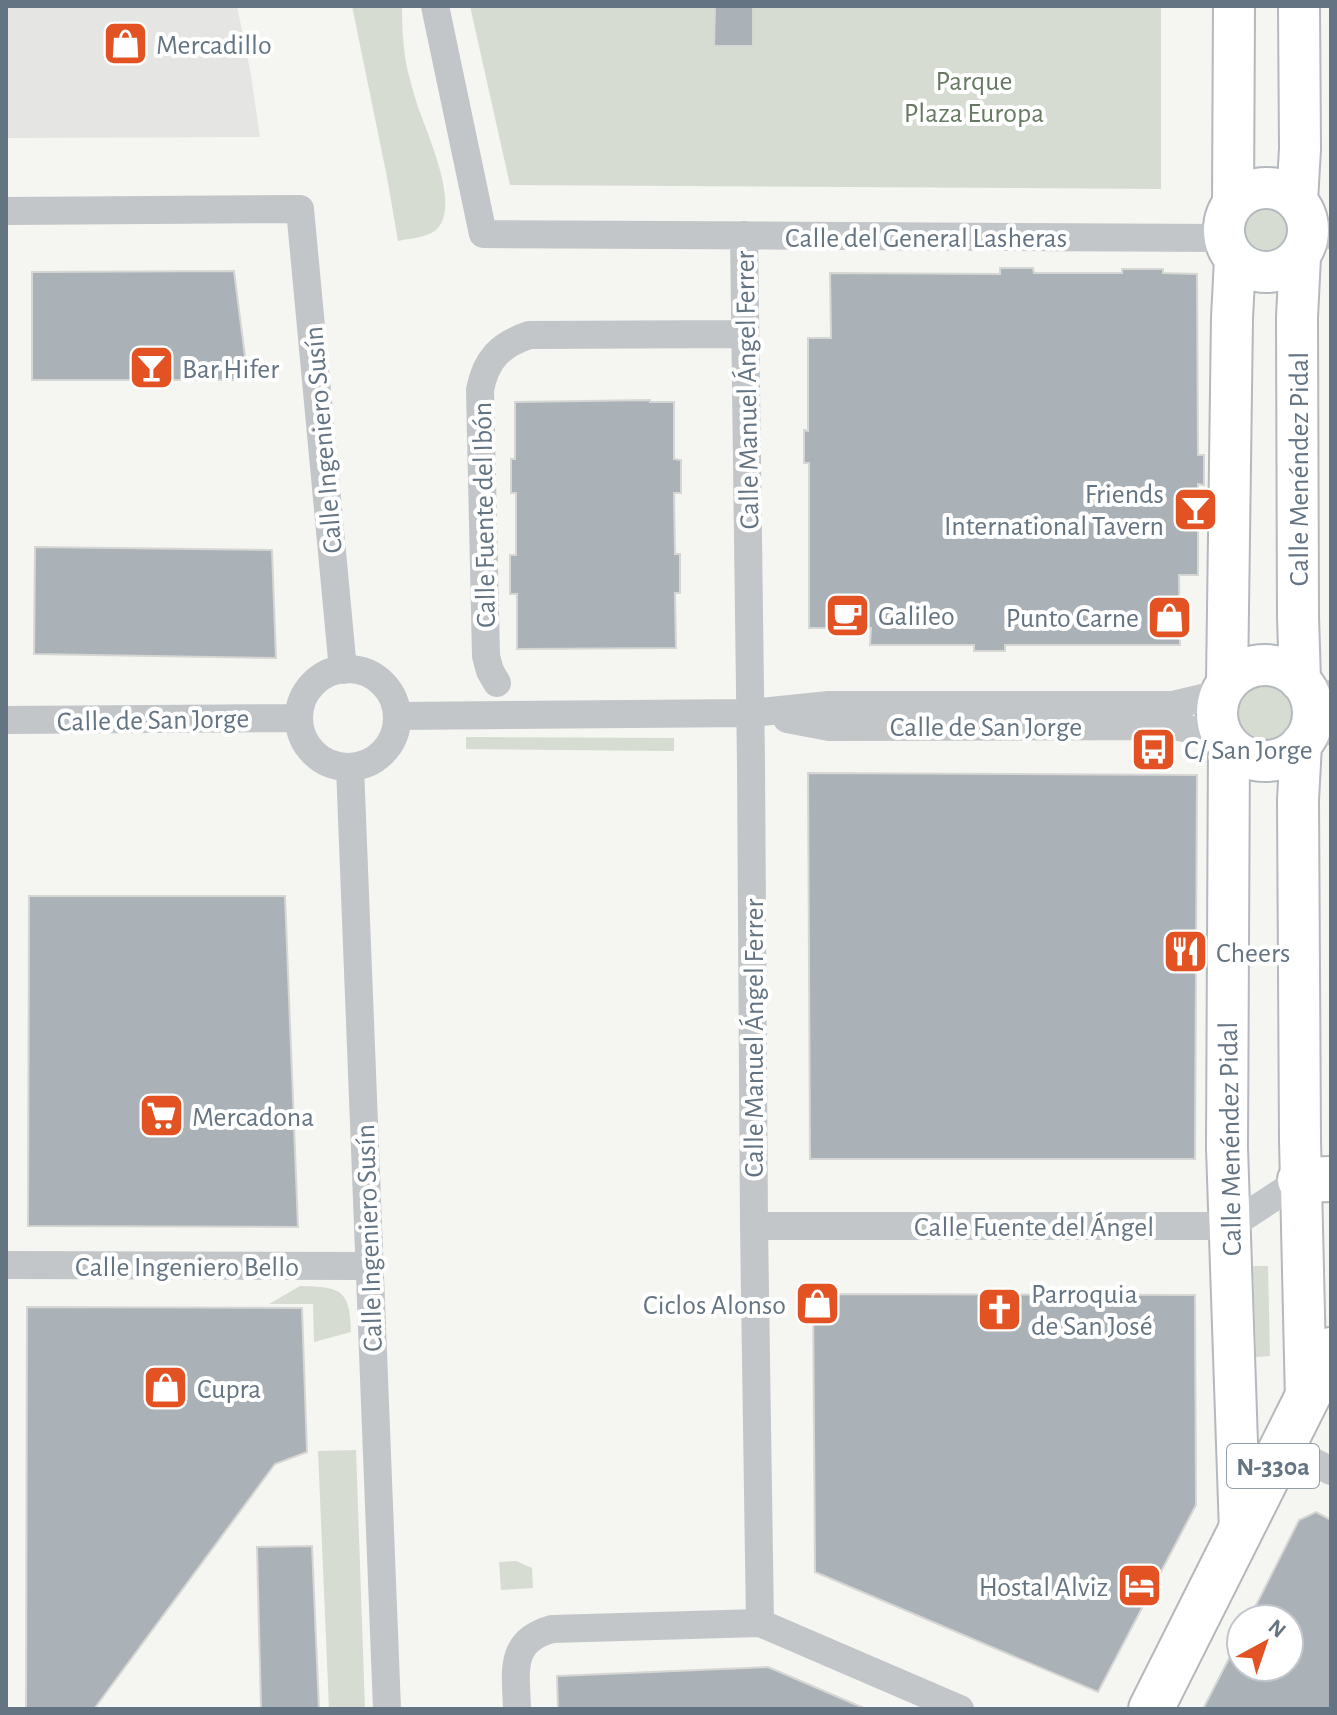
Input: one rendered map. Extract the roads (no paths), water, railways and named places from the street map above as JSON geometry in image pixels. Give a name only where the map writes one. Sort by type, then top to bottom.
[{"type":"highway","name":"N-330a","points":[[1151,1709],[1331,1350]]},
{"type":"main road","points":[[1234,6],[1232,318],[1224,688],[1217,707],[1217,721],[1225,740],[1239,755],[1252,760],[1279,759],[1314,736]]},
{"type":"main road","name":"Calle Menéndez Pidal","points":[[1299,6],[1300,149],[1309,232],[1297,349],[1298,602],[1313,689]]},
{"type":"main road","points":[[1264,187],[1287,193],[1309,232],[1291,265],[1268,273],[1245,267],[1231,234],[1241,195],[1264,187]]},
{"type":"main road","points":[[1224,688],[1237,673],[1263,665],[1290,672],[1313,689],[1314,736],[1298,800],[1316,1180],[1306,1401]]},
{"type":"main road","name":"Calle Menéndez Pidal","points":[[1225,740],[1227,1148],[1240,1532]]},
{"type":"street","name":"Calle del General Lasheras","points":[[435,6],[483,234],[1231,234]]},
{"type":"street","name":"Calle Ingeniero Susín","points":[[6,211],[300,209],[343,670]]},
{"type":"street","name":"Calle Manuel Ángel Ferrer","points":[[744,235],[760,1623]]},
{"type":"street","name":"Calle Fuente del Ibón","points":[[497,683],[486,656],[480,390],[490,361],[512,340],[529,335],[745,334]]},
{"type":"street","points":[[343,670],[356,670],[380,681],[395,703],[397,716],[392,741],[385,751],[363,765],[350,767],[337,766],[314,753],[306,743],[299,718],[305,695],[312,685],[332,672],[343,670]]},
{"type":"street","name":"Calle de San Jorge","points":[[397,716],[751,713],[829,705],[1173,705],[1224,688]]},
{"type":"street","name":"Calle de San Jorge","points":[[751,713],[829,727],[1173,726],[1225,740]]},
{"type":"street","name":"Calle de San Jorge","points":[[6,720],[299,718]]},
{"type":"street","name":"Calle Ingeniero Susín","points":[[350,767],[387,1709]]},
{"type":"street","points":[[1230,1226],[1316,1180]]},
{"type":"street","name":"Calle Fuente del Ángel","points":[[754,1226],[1230,1226]]},
{"type":"street","name":"Calle Ingeniero Bello","points":[[6,1265],[369,1266]]},
{"type":"street","points":[[1283,1446],[1331,1471]]},
{"type":"street","points":[[517,1709],[516,1664],[528,1640],[539,1632],[552,1629],[760,1623],[960,1709]]},
{"type":"place","name":"Mercadillo","points":[[125,44]]},
{"type":"place","name":"Bar Hifer","points":[[151,368]]},
{"type":"place","name":"Friends International Tavern","points":[[1195,509]]},
{"type":"place","name":"Galileo","points":[[847,615]]},
{"type":"place","name":"Punto Carne","points":[[1170,617]]},
{"type":"place","name":"C/ San Jorge","points":[[1153,749]]},
{"type":"place","name":"Cheers","points":[[1185,952]]},
{"type":"place","name":"Mercadona","points":[[161,1116]]},
{"type":"place","name":"Ciclos Alonso","points":[[817,1304]]},
{"type":"place","name":"Parroquia de San José","points":[[1000,1309]]},
{"type":"place","name":"Cupra","points":[[166,1388]]},
{"type":"place","name":"Hostal Alviz","points":[[1139,1586]]},
{"type":"park label","name":"Parque Plaza Europa","points":[[974,96]]}]
